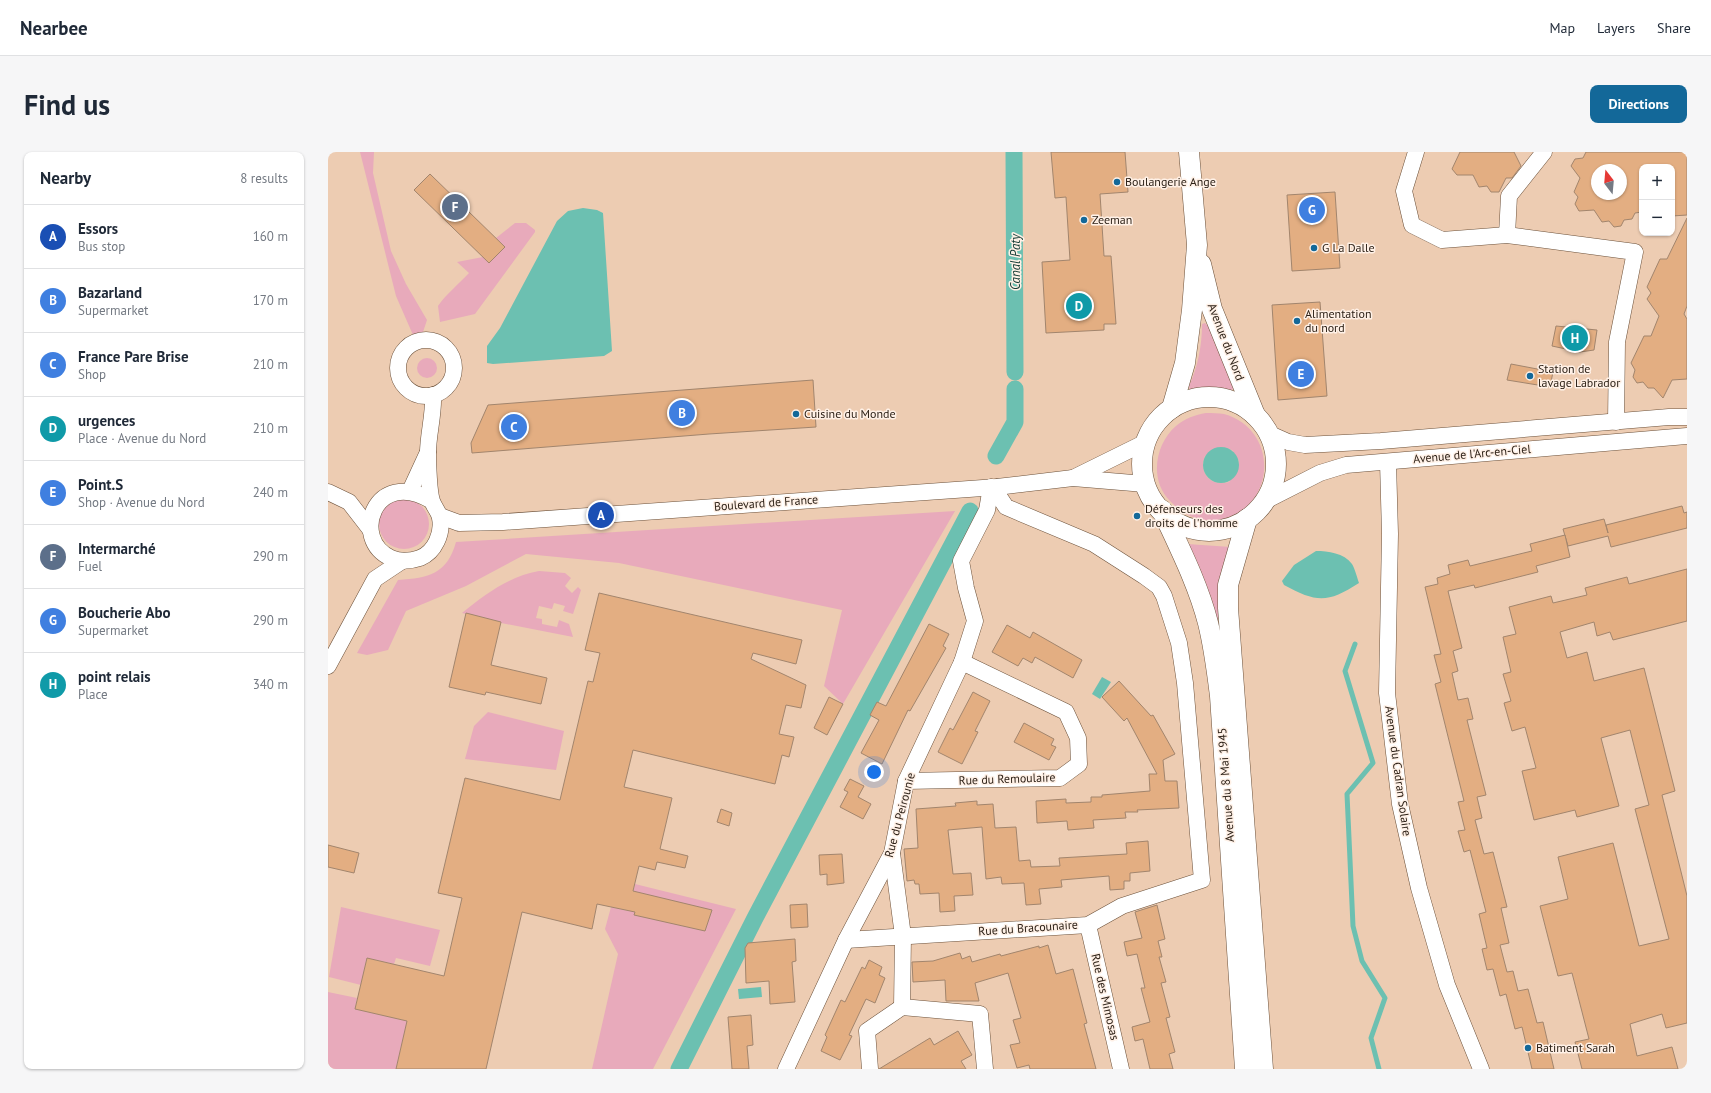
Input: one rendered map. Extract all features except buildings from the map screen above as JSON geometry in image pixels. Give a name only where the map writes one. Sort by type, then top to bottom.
[{"type":"main road","name":"Avenue du Nord","points":[[1172,408],[1185,363],[1190,336],[1196,245],[1189,152]]},
{"type":"main road","name":"Avenue du Nord","points":[[1196,245],[1212,309],[1255,415]]},
{"type":"main road","points":[[1206,396],[1224,398],[1241,404],[1255,415],[1270,434],[1275,450],[1276,468],[1273,485],[1265,501],[1247,519],[1222,529],[1202,530],[1183,525],[1171,519],[1154,501],[1145,484],[1142,463],[1146,442],[1156,423],[1172,408],[1188,400],[1206,396]]},
{"type":"main road","name":"Avenue du 8 Mai 1945","points":[[1162,510],[1196,586],[1208,623],[1215,661],[1220,696],[1245,1069]]},
{"type":"main road","name":"Avenue du 8 Mai 1945","points":[[1247,519],[1228,585],[1228,608],[1263,1069]]},
{"type":"street","points":[[1416,152],[1404,191],[1412,225],[1442,240],[1507,235],[1635,252],[1618,342],[1616,422]]},
{"type":"street","points":[[1507,235],[1509,196],[1544,152]]},
{"type":"street","points":[[376,546],[390,558],[402,561],[413,560],[423,557],[432,549],[438,538],[441,528],[440,516],[432,501],[428,452],[433,410],[433,396]]},
{"type":"street","name":"Avenue de l'Arc-en-Ciel","points":[[1270,434],[1288,442],[1305,445],[1669,417],[1687,418]]},
{"type":"street","name":"Avenue de l'Arc-en-Ciel","points":[[1265,501],[1320,473],[1346,465],[1687,436]]},
{"type":"street","name":"Boulevard de France","points":[[1073,478],[1146,442]]},
{"type":"street","points":[[410,491],[428,452]]},
{"type":"street","name":"Avenue du Cadran Solaire","points":[[1388,462],[1390,534],[1387,693],[1400,804],[1419,888],[1447,985],[1481,1069]]},
{"type":"street","name":"Boulevard de France","points":[[440,516],[459,523],[533,520],[994,487],[1073,478],[1145,484]]},
{"type":"street","name":"Rue du Peirounie","points":[[786,1069],[846,940],[892,853],[906,781],[962,662],[975,621],[966,588],[961,560],[987,510],[994,487]]},
{"type":"street","name":"Rue du Bracounaire","points":[[846,940],[1088,925],[1122,906],[1202,880],[1185,683],[1179,643],[1164,596],[1158,588],[1144,576],[1094,544],[1006,507],[994,487]]},
{"type":"street","points":[[349,502],[380,501],[394,493],[410,491],[420,494],[432,501]]},
{"type":"street","points":[[328,492],[349,502],[370,529],[376,546],[378,576]]},
{"type":"street","points":[[370,529],[371,519],[380,501]]},
{"type":"street","points":[[438,538],[459,523]]},
{"type":"street","points":[[328,666],[378,576],[402,561]]},
{"type":"street","name":"Rue du Remoulaire","points":[[906,781],[1060,778],[1079,764],[1078,738],[1066,712],[962,662]]},
{"type":"street","points":[[892,853],[902,936],[902,1007]]},
{"type":"street","name":"Rue des Mimosas","points":[[1088,925],[1121,1069]]},
{"type":"street","points":[[870,1069],[867,1031],[902,1007],[980,1014],[985,1069]]},
{"type":"shaded area","points":[[360,152],[374,152],[373,173],[391,251],[406,284],[427,320],[423,332],[413,335],[396,296]]},
{"type":"shaded area","points":[[515,223],[526,223],[535,230],[535,232],[475,314],[440,322],[438,306],[469,273],[457,262],[483,257],[489,263],[505,247],[496,238]]},
{"type":"shaded area","points":[[1205,323],[1210,328],[1221,358],[1235,387],[1230,392],[1205,387],[1190,390],[1189,386],[1199,356],[1202,324]]},
{"type":"shaded area","points":[[423,358],[431,358],[437,364],[437,372],[431,378],[423,378],[417,372],[417,364]]},
{"type":"shaded area","points":[[1206,413],[1224,414],[1242,423],[1255,436],[1262,452],[1264,470],[1260,487],[1251,502],[1237,514],[1218,520],[1198,519],[1180,510],[1163,492],[1157,473],[1159,452],[1163,442],[1169,434],[1176,426],[1190,417]],"holes":[[[1220,447],[1232,450],[1239,461],[1229,482],[1217,482],[1208,477],[1203,468],[1205,456]]]},
{"type":"shaded area","points":[[404,499],[414,501],[422,506],[427,514],[429,524],[427,534],[422,542],[414,547],[404,549],[394,547],[386,542],[381,534],[379,524],[381,514],[386,506],[394,501]]},
{"type":"shaded area","points":[[955,511],[843,704],[824,686],[842,610],[619,563],[526,554],[466,586],[406,611],[388,650],[367,655],[357,653],[398,580],[428,576],[442,568],[448,561],[456,542]]},
{"type":"shaded area","points":[[1187,544],[1231,547],[1218,621]]},
{"type":"shaded area","points":[[539,571],[565,573],[571,578],[565,586],[572,593],[578,587],[581,590],[573,614],[563,611],[565,606],[554,603],[552,609],[539,606],[536,618],[542,619],[542,624],[557,627],[559,620],[569,624],[573,637],[501,623],[462,613],[480,599],[508,581],[528,573]]},
{"type":"shaded area","points":[[488,712],[564,731],[556,770],[465,759],[474,726]]},
{"type":"shaded area","points":[[635,884],[736,909],[653,1069],[592,1069],[618,954],[605,929],[611,907],[629,911]]},
{"type":"shaded area","points":[[341,907],[440,930],[430,966],[396,958],[394,964],[367,958],[361,985],[329,977]]},
{"type":"shaded area","points":[[328,992],[357,998],[355,1009],[424,1025],[404,1037],[396,1069],[328,1069]]},
{"type":"water","points":[[583,208],[597,210],[603,213],[612,351],[604,356],[493,364],[487,363],[487,346],[500,328],[557,221],[568,211]]},
{"type":"water","points":[[1225,447],[1234,452],[1238,458],[1238,472],[1234,478],[1225,483],[1217,483],[1208,478],[1204,472],[1203,461],[1208,452],[1214,448]]},
{"type":"water","points":[[1316,551],[1331,552],[1345,557],[1352,564],[1359,583],[1339,594],[1322,598],[1314,598],[1305,595],[1284,585],[1282,581],[1294,565]]},
{"type":"water","points":[[1102,677],[1111,682],[1100,699],[1092,694]]},
{"type":"water","points":[[761,987],[762,997],[739,999],[738,989]]},
{"type":"waterway","name":"Canal Paty","points":[[1014,152],[1015,372]]},
{"type":"waterway","name":"Canal Paty","points":[[996,456],[1015,422],[1015,389]]},
{"type":"waterway","points":[[679,1069],[755,918],[970,511]]},
{"type":"waterway","points":[[1355,644],[1345,671],[1373,763],[1347,794],[1353,926],[1362,961],[1385,998],[1371,1038],[1379,1069]]},
{"type":"place","name":"Boulangerie Ange","points":[[1117,182]]},
{"type":"place","name":"Intermarché","points":[[455,207]]},
{"type":"place","name":"Boucherie Abo","points":[[1312,210]]},
{"type":"place","name":"Zeeman","points":[[1084,220]]},
{"type":"place","name":"G La Dalle","points":[[1314,248]]},
{"type":"place","name":"urgences","points":[[1079,306]]},
{"type":"place","name":"Alimentation du nord","points":[[1297,321]]},
{"type":"place","name":"point relais","points":[[1575,338]]},
{"type":"place","name":"Point.S","points":[[1301,374]]},
{"type":"place","name":"Station de lavage Labrador","points":[[1530,376]]},
{"type":"place","name":"Bazarland","points":[[682,413]]},
{"type":"place","name":"Cuisine du Monde","points":[[796,414]]},
{"type":"place","name":"France Pare Brise","points":[[514,427]]},
{"type":"place","name":"Essors","points":[[601,515]]},
{"type":"place","name":"Défenseurs des droits de l'homme","points":[[1137,516]]},
{"type":"place","name":"Batiment Sarah","points":[[1528,1048]]}]
